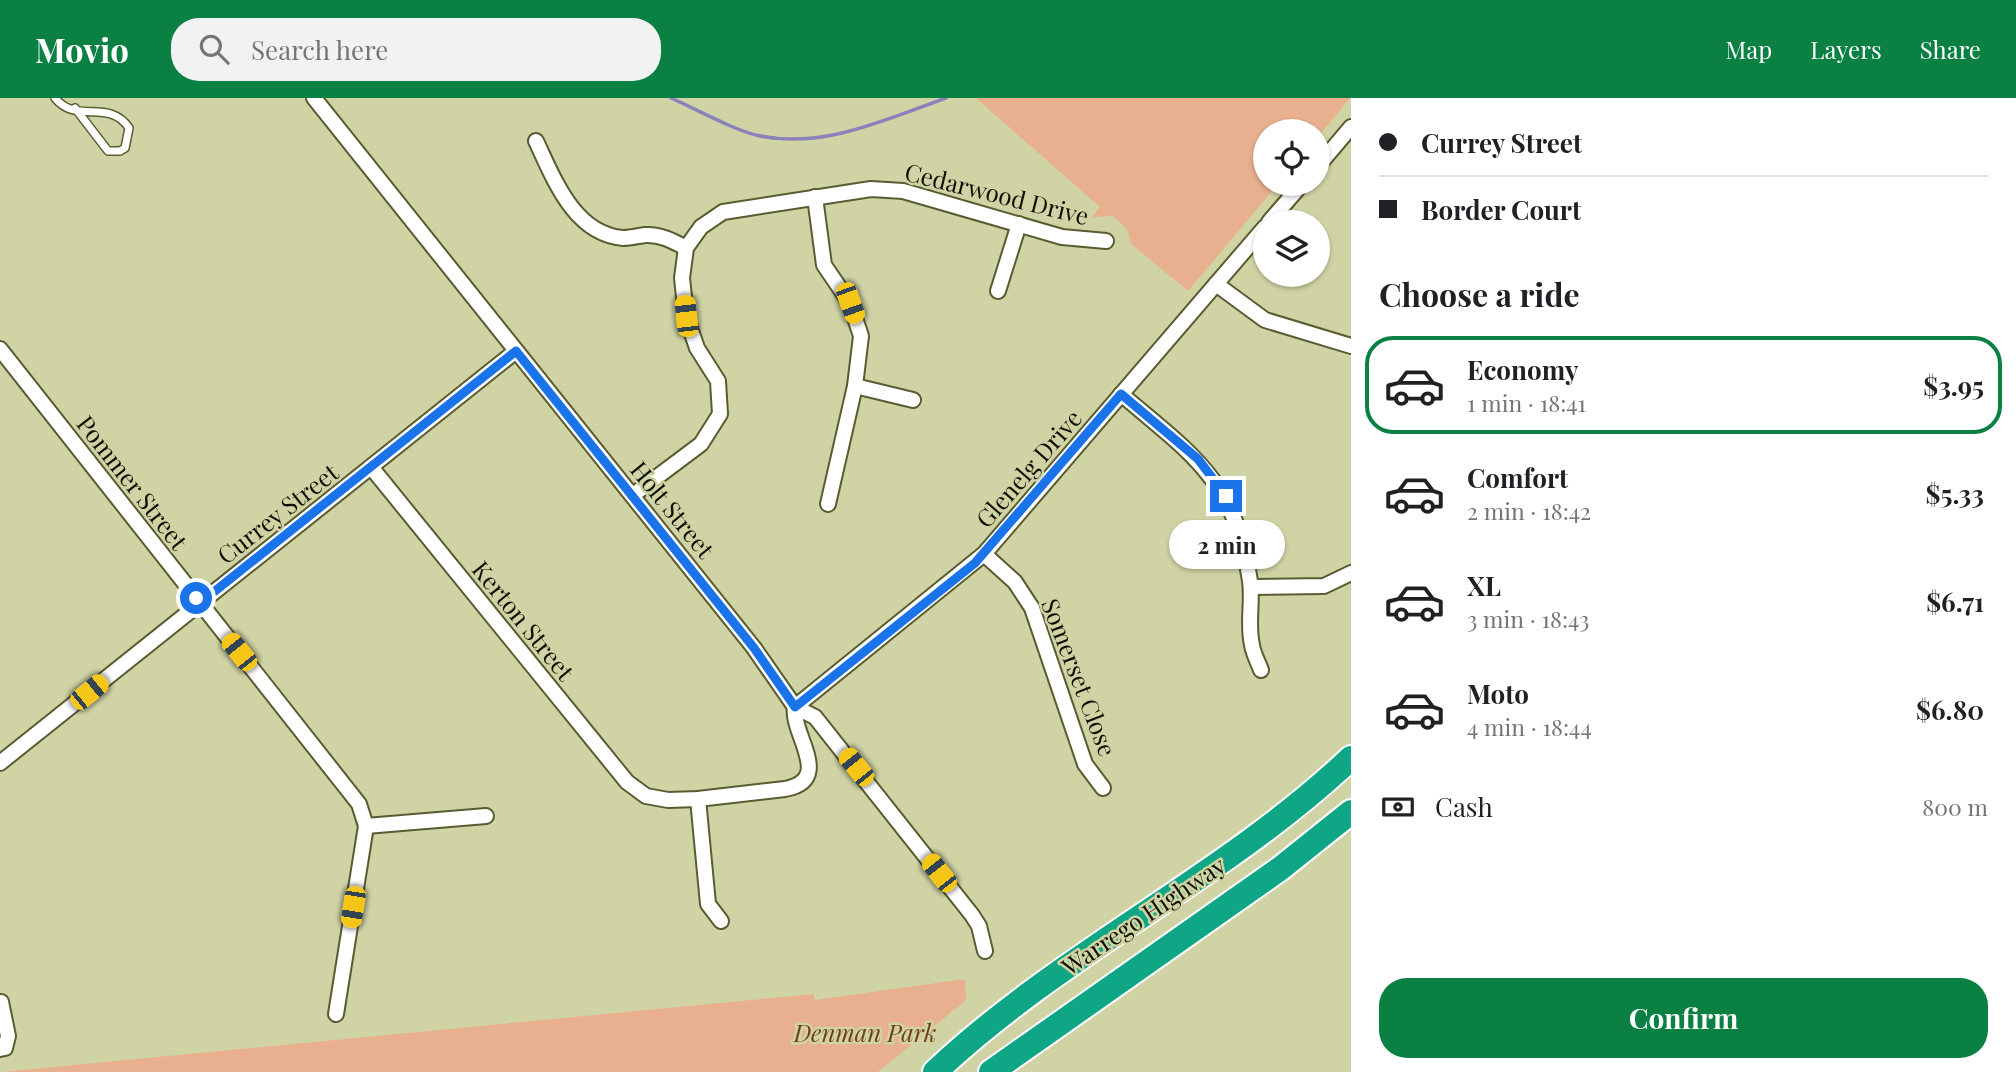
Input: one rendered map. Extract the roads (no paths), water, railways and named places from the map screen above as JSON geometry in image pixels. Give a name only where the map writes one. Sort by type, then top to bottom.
[{"type":"highway","name":"Warrego Highway","points":[[935,1072],[1016,1004],[1256,837],[1351,758]]},
{"type":"highway","name":"Warrego Highway","points":[[991,1072],[1243,896],[1351,812]]},
{"type":"highway","points":[[916,1072],[984,1015],[1016,1004]]},
{"type":"highway","points":[[1017,1072],[1066,1030],[1086,1004]]},
{"type":"street","name":"Holt Street","points":[[314,98],[754,648],[795,707],[815,717],[972,915],[979,926],[985,951]]},
{"type":"street","points":[[1330,152],[1351,127]]},
{"type":"street","points":[[536,141],[576,214],[601,232],[624,238],[648,235],[666,237],[686,248],[682,278],[686,316],[697,348],[718,382],[720,414],[701,444],[633,495]]},
{"type":"street","name":"Cedarwood Drive","points":[[686,248],[701,227],[723,212],[871,189],[903,191],[1062,237],[1106,240]]},
{"type":"street","points":[[1279,210],[1292,196]]},
{"type":"street","points":[[815,197],[824,265],[850,303],[861,336],[855,386],[828,504]]},
{"type":"street","points":[[998,291],[1019,224]]},
{"type":"street","name":"Glenelg Drive","points":[[795,707],[984,554],[1253,241]]},
{"type":"street","points":[[1216,284],[1265,320],[1351,346]]},
{"type":"street","name":"Pommer Street","points":[[0,349],[359,804],[366,826]]},
{"type":"street","name":"Currey Street","points":[[0,764],[516,351]]},
{"type":"street","points":[[855,386],[913,400]]},
{"type":"street","points":[[1121,394],[1212,474],[1239,526],[1251,587],[1251,645],[1261,670]]},
{"type":"street","name":"Kerton Street","points":[[371,467],[627,782],[646,796],[698,799]]},
{"type":"street","name":"Somerset Close","points":[[984,554],[1015,582],[1031,608],[1085,764],[1103,788]]},
{"type":"street","points":[[1251,587],[1324,586],[1351,573]]},
{"type":"street","points":[[721,921],[708,904],[698,799],[789,789],[803,780],[809,769],[809,759],[794,722],[795,707]]},
{"type":"street","points":[[336,1014],[366,826],[486,817]]},
{"type":"street","points":[[0,1001],[8,1036],[5,1048],[0,1049]]},
{"type":"lane","points":[[55,98],[60,104],[75,108],[103,105],[118,110],[129,128],[125,148],[114,152],[102,146],[75,108]]},
{"type":"waterway","points":[[671,98],[739,130],[784,139],[808,139],[855,130],[946,98]]},
{"type":"park label","name":"Denman Park","points":[[865,1032]]}]
